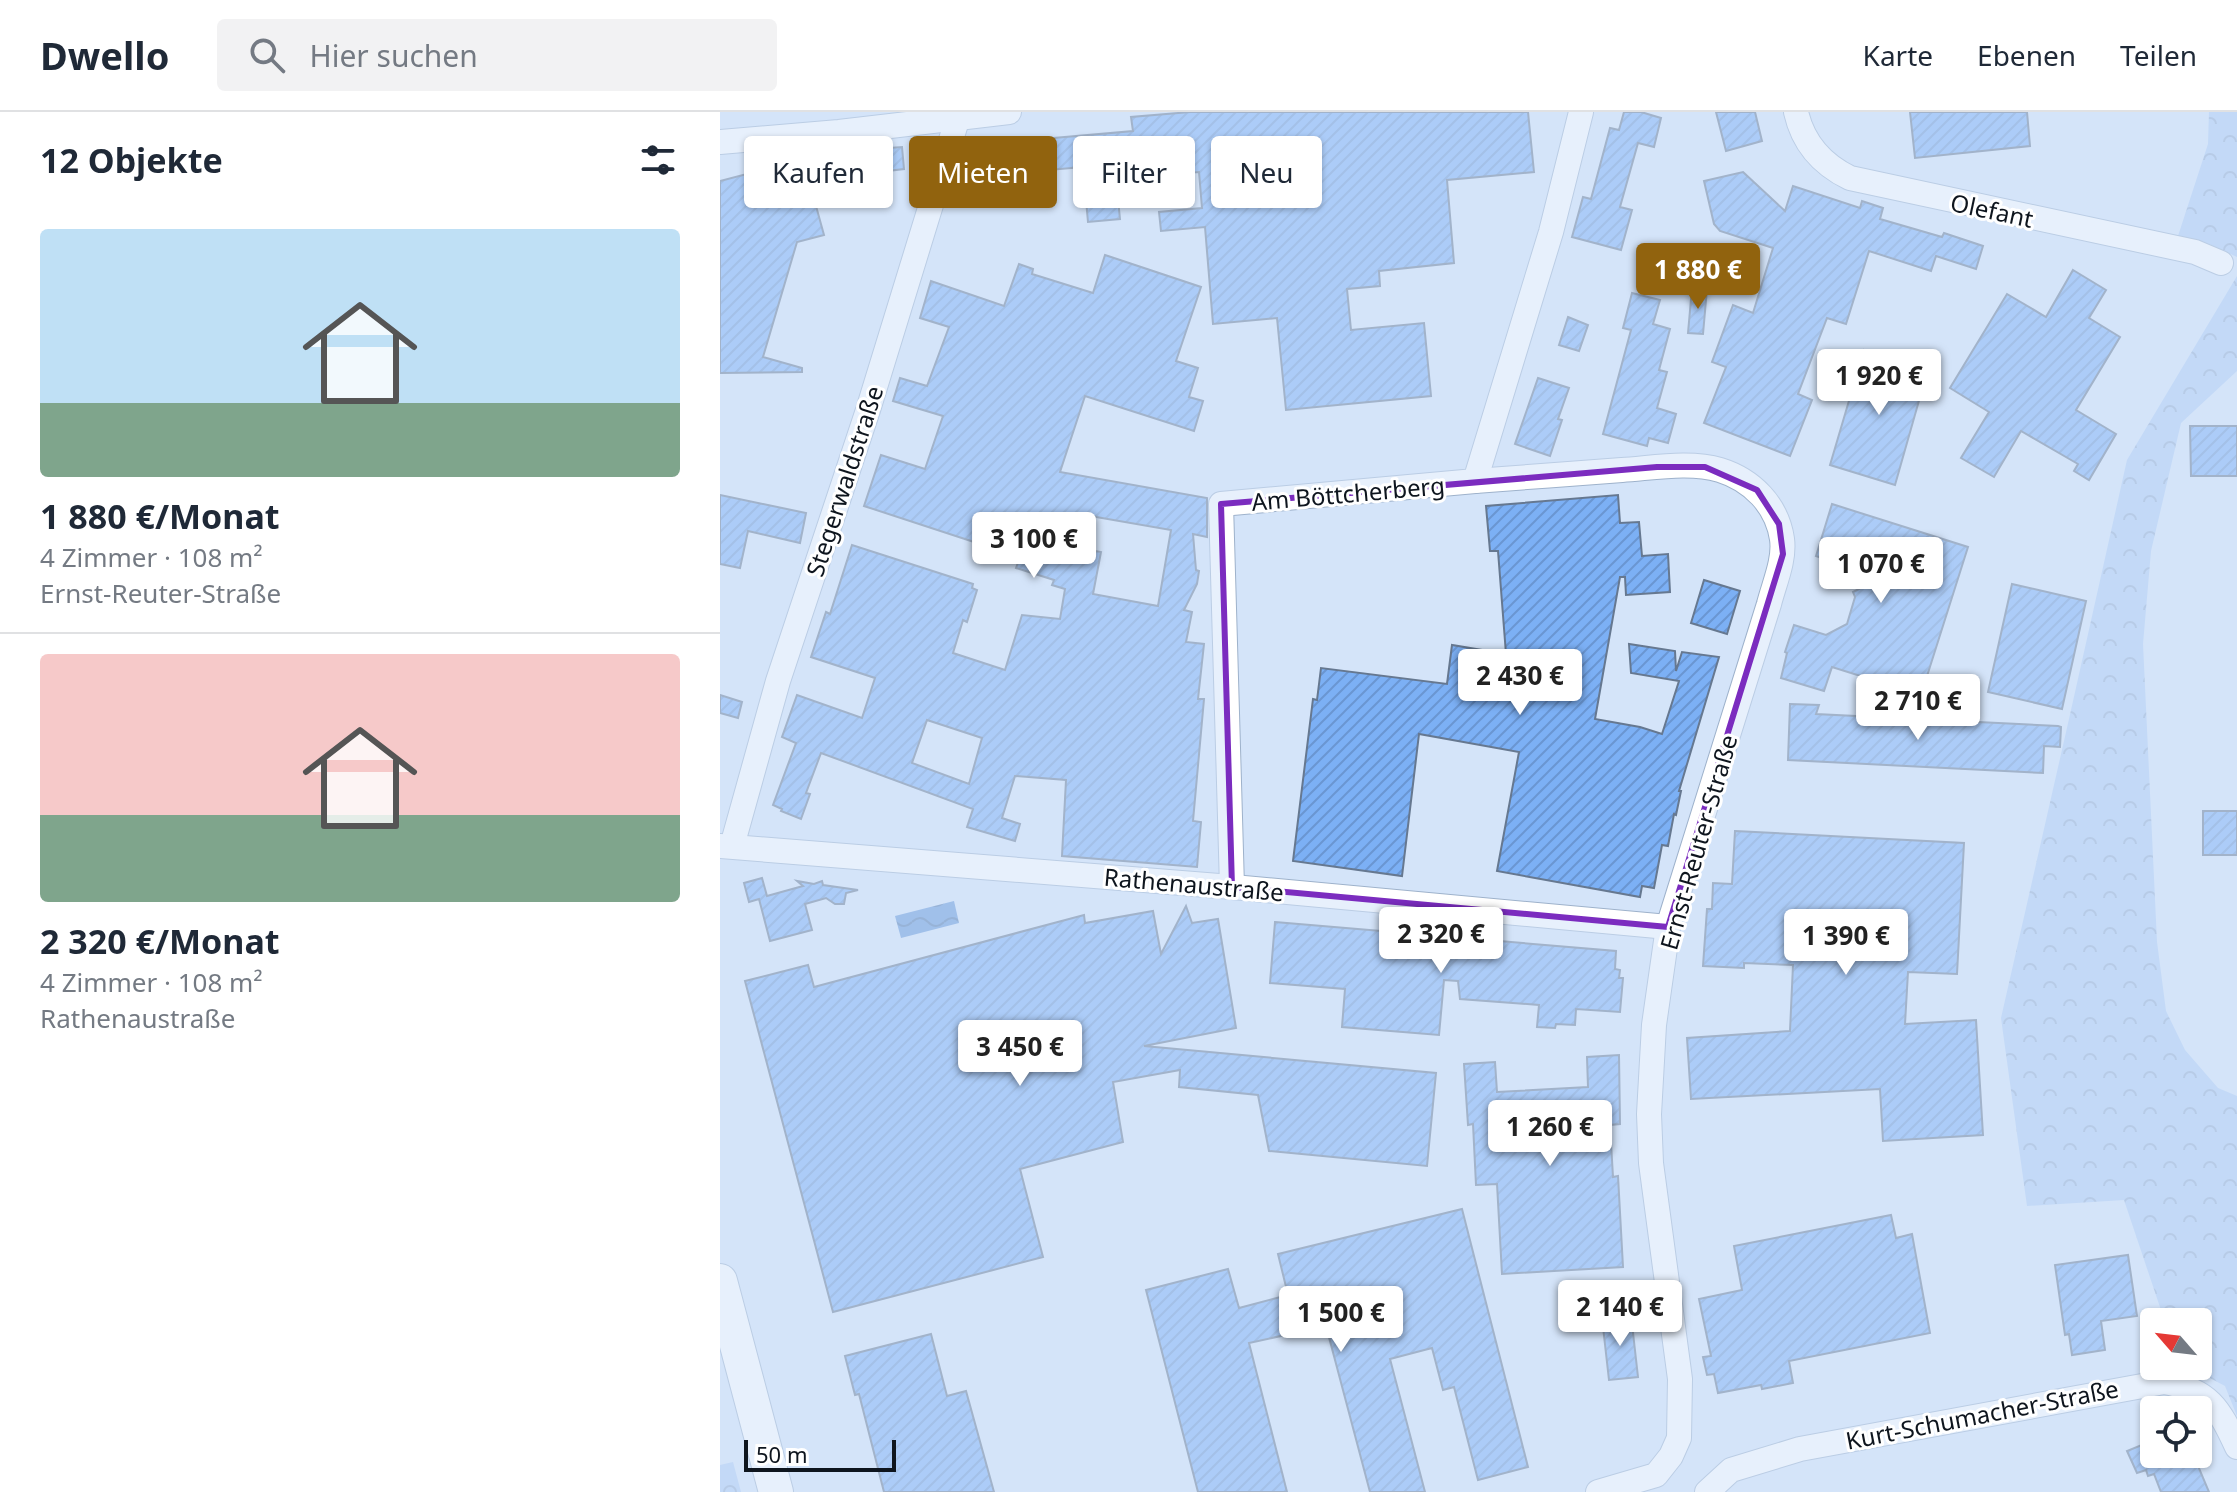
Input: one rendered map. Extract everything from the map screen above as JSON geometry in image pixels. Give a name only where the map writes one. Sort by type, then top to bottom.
[{"type":"main road","points":[[720,1281],[776,1492]]},
{"type":"street","points":[[720,142],[1009,112]]},
{"type":"street","name":"Am Böttcherberg","points":[[1232,887],[1221,504],[1475,481],[1551,232],[1581,112]]},
{"type":"street","name":"Olefant","points":[[1796,112],[1802,133],[1812,148],[1835,170],[1850,178],[2195,252],[2221,263]]},
{"type":"street","name":"Stegerwaldstraße","points":[[726,846],[868,410],[958,117]]},
{"type":"street","name":"Ernst-Reuter-Straße","points":[[1475,481],[1657,467],[1705,467],[1741,479],[1757,490],[1773,510],[1779,524],[1783,554],[1668,927],[1654,1025],[1649,1114],[1653,1189],[1680,1379],[1679,1438],[1663,1483],[1598,1492]]},
{"type":"street","name":"Rathenaustraße","points":[[726,846],[1232,887],[1668,927]]},
{"type":"street","name":"Kurt-Schumacher-Straße","points":[[1707,1492],[1731,1470],[1800,1449],[2164,1382],[2185,1386],[2214,1404],[2237,1447]]},
{"type":"highlighted area","points":[[1657,467],[1705,467],[1757,490],[1779,524],[1783,554],[1668,927],[1232,887],[1221,504]]},
{"type":"green space","points":[[2209,112],[2237,112],[2237,257],[2209,244],[2178,236],[2208,144]]},
{"type":"green space","points":[[2237,276],[2237,371],[2181,423],[2151,551],[2143,644],[2157,942],[2166,1011],[2185,1050],[2218,1088],[2237,1096],[2237,1416],[2225,1386],[2212,1379],[2212,1308],[2160,1308],[2124,1200],[2027,1206],[2001,1018],[2127,460]]},
{"type":"green space","points":[[733,1462],[741,1492],[720,1492],[720,1465]]},
{"type":"water","points":[[954,901],[959,923],[901,938],[895,916]]},
{"type":"building","points":[[1190,112],[1528,112],[1534,172],[1447,180],[1454,263],[1379,271],[1380,286],[1347,289],[1351,330],[1424,323],[1431,396],[1286,410],[1277,318],[1213,324],[1205,227],[1161,231],[1159,212],[1202,208],[1199,172],[1195,172],[1195,136],[1076,136],[1133,131],[1131,117]]},
{"type":"building","points":[[1624,112],[1641,112],[1661,118],[1654,147],[1638,143],[1620,207],[1632,210],[1621,250],[1572,237],[1583,197],[1591,199],[1610,128],[1619,130]]},
{"type":"building","points":[[1716,112],[1755,112],[1762,141],[1726,151]]},
{"type":"building","points":[[1910,112],[2027,112],[2030,146],[1915,158]]},
{"type":"building","points":[[1073,136],[1073,168],[1057,169],[1057,138]]},
{"type":"building","points":[[902,147],[904,169],[893,170],[893,148]]},
{"type":"building","points":[[1743,172],[1785,211],[1793,186],[1860,208],[1862,201],[1883,208],[1880,219],[1942,237],[1944,233],[1983,246],[1976,269],[1936,256],[1931,271],[1869,251],[1846,324],[1827,318],[1798,394],[1812,400],[1790,456],[1704,423],[1726,367],[1712,362],[1733,305],[1753,313],[1773,248],[1720,231],[1714,224],[1704,181]]},
{"type":"building","points":[[744,175],[744,208],[817,208],[824,235],[797,242],[763,357],[802,368],[802,372],[720,373],[720,181]]},
{"type":"building","points":[[1087,208],[1119,208],[1120,219],[1088,222]]},
{"type":"building","points":[[1105,255],[1201,287],[1176,361],[1198,368],[1189,397],[1203,401],[1194,431],[1085,396],[1060,472],[1207,498],[1207,537],[1193,534],[1196,570],[1199,571],[1197,584],[1184,610],[1192,612],[1186,642],[1204,644],[1198,699],[1204,699],[1193,821],[1201,822],[1197,867],[1062,856],[1066,780],[1015,776],[1002,818],[1020,824],[1015,841],[967,827],[973,809],[821,753],[806,793],[810,794],[801,819],[781,811],[773,805],[796,743],[782,737],[797,695],[862,718],[875,678],[811,657],[826,612],[830,614],[852,545],[973,584],[972,588],[977,590],[967,622],[963,620],[953,653],[1005,670],[1022,615],[1060,619],[1065,589],[1052,585],[1054,580],[1016,568],[1020,557],[864,506],[881,455],[925,469],[943,416],[893,401],[900,378],[927,386],[949,327],[920,318],[931,281],[1004,306],[1019,264],[1033,269],[1032,274],[1093,293]],"holes":[[[1079,514],[1171,530],[1158,606],[1093,594],[1101,552],[1073,547]],[[927,720],[982,738],[969,784],[912,763]]]},
{"type":"building","points":[[2073,270],[2106,290],[2089,318],[2120,337],[2076,410],[2116,434],[2089,480],[2074,471],[2078,464],[2021,431],[1994,477],[1961,458],[1989,412],[1950,388],[2007,294],[2046,317]]},
{"type":"building","points":[[1692,288],[1707,289],[1703,334],[1688,333]]},
{"type":"building","points":[[1632,293],[1660,300],[1653,324],[1670,329],[1659,370],[1667,372],[1657,408],[1676,414],[1668,443],[1649,438],[1647,446],[1603,434],[1631,330],[1623,328]]},
{"type":"building","points":[[1568,317],[1588,325],[1579,351],[1559,345]]},
{"type":"building","points":[[1864,350],[1928,369],[1895,485],[1830,465]]},
{"type":"building","points":[[1538,378],[1569,388],[1550,456],[1515,444]]},
{"type":"building","points":[[2190,426],[2237,426],[2237,476],[2191,476]]},
{"type":"building","points":[[720,495],[806,513],[800,543],[748,531],[740,568],[720,564]]},
{"type":"building","points":[[1618,495],[1620,523],[1639,522],[1642,556],[1668,554],[1670,592],[1626,595],[1625,577],[1620,577],[1595,719],[1662,734],[1679,681],[1631,673],[1629,644],[1675,651],[1676,671],[1682,652],[1719,657],[1679,791],[1668,846],[1662,845],[1654,888],[1642,886],[1640,897],[1497,871],[1519,752],[1419,734],[1402,876],[1293,861],[1313,699],[1317,700],[1321,668],[1447,684],[1452,645],[1506,654],[1498,551],[1490,551],[1486,506]]},
{"type":"building","points":[[1832,504],[1968,547],[1921,695],[1832,667],[1824,691],[1781,678],[1794,625],[1826,635],[1847,624],[1855,597],[1853,592],[1883,577],[1816,556]]},
{"type":"building","points":[[1704,580],[1740,591],[1727,634],[1691,623]]},
{"type":"building","points":[[2012,584],[2086,601],[2062,709],[1988,692]]},
{"type":"building","points":[[720,695],[742,702],[738,718],[720,713]]},
{"type":"building","points":[[1790,704],[1819,705],[1816,714],[2058,726],[2061,727],[2060,747],[2044,746],[2043,773],[1788,760]]},
{"type":"building","points":[[2203,811],[2237,811],[2237,855],[2203,855]]},
{"type":"building","points":[[1735,831],[1964,843],[1957,974],[1908,972],[1905,1024],[1976,1020],[1983,1135],[1883,1141],[1880,1089],[1691,1099],[1687,1038],[1790,1031],[1793,965],[1744,963],[1744,968],[1703,966],[1707,909],[1712,909],[1713,883],[1732,884]]},
{"type":"building","points":[[762,878],[767,896],[803,886],[797,881],[814,884],[822,881],[823,885],[858,890],[846,893],[844,904],[835,904],[826,898],[805,904],[812,930],[770,941],[759,899],[749,902],[744,883]]},
{"type":"building","points":[[1186,906],[1192,923],[1218,919],[1236,1028],[1144,1046],[1436,1073],[1427,1166],[1269,1151],[1258,1095],[1179,1087],[1180,1070],[1113,1082],[1123,1142],[1020,1169],[1043,1257],[833,1312],[745,981],[808,965],[814,987],[1084,915],[1085,923],[1153,911],[1161,954]]},
{"type":"building","points":[[1275,922],[1616,951],[1615,969],[1620,970],[1619,978],[1623,978],[1620,1012],[1576,1009],[1575,1025],[1537,1027],[1539,1005],[1460,999],[1458,981],[1444,980],[1439,1035],[1342,1027],[1345,989],[1270,983]]},
{"type":"building","points":[[1619,1055],[1620,1124],[1610,1125],[1613,1177],[1618,1176],[1623,1267],[1502,1274],[1497,1184],[1476,1185],[1473,1124],[1468,1125],[1464,1064],[1495,1062],[1497,1092],[1588,1087],[1587,1057]]},
{"type":"building","points":[[1462,1209],[1528,1467],[1478,1480],[1454,1387],[1443,1390],[1432,1348],[1390,1359],[1425,1492],[1370,1492],[1326,1326],[1249,1343],[1287,1492],[1198,1492],[1146,1290],[1228,1269],[1239,1308],[1288,1295],[1278,1254]]},
{"type":"building","points":[[1891,1215],[1896,1238],[1912,1234],[1930,1333],[1789,1361],[1793,1383],[1718,1393],[1714,1374],[1707,1375],[1703,1357],[1711,1356],[1699,1299],[1742,1290],[1734,1246]]},
{"type":"building","points":[[2128,1255],[2137,1316],[2101,1321],[2105,1350],[2072,1355],[2069,1334],[2065,1335],[2055,1265]]},
{"type":"building","points":[[1631,1315],[1638,1377],[1609,1380],[1602,1318]]},
{"type":"building","points":[[931,1334],[947,1396],[966,1391],[994,1492],[884,1492],[859,1394],[855,1395],[845,1356]]},
{"type":"building","points":[[2140,1446],[2140,1468],[2199,1468],[2209,1492],[2161,1492],[2154,1474],[2148,1476],[2146,1470],[2137,1473],[2127,1451]]}]
